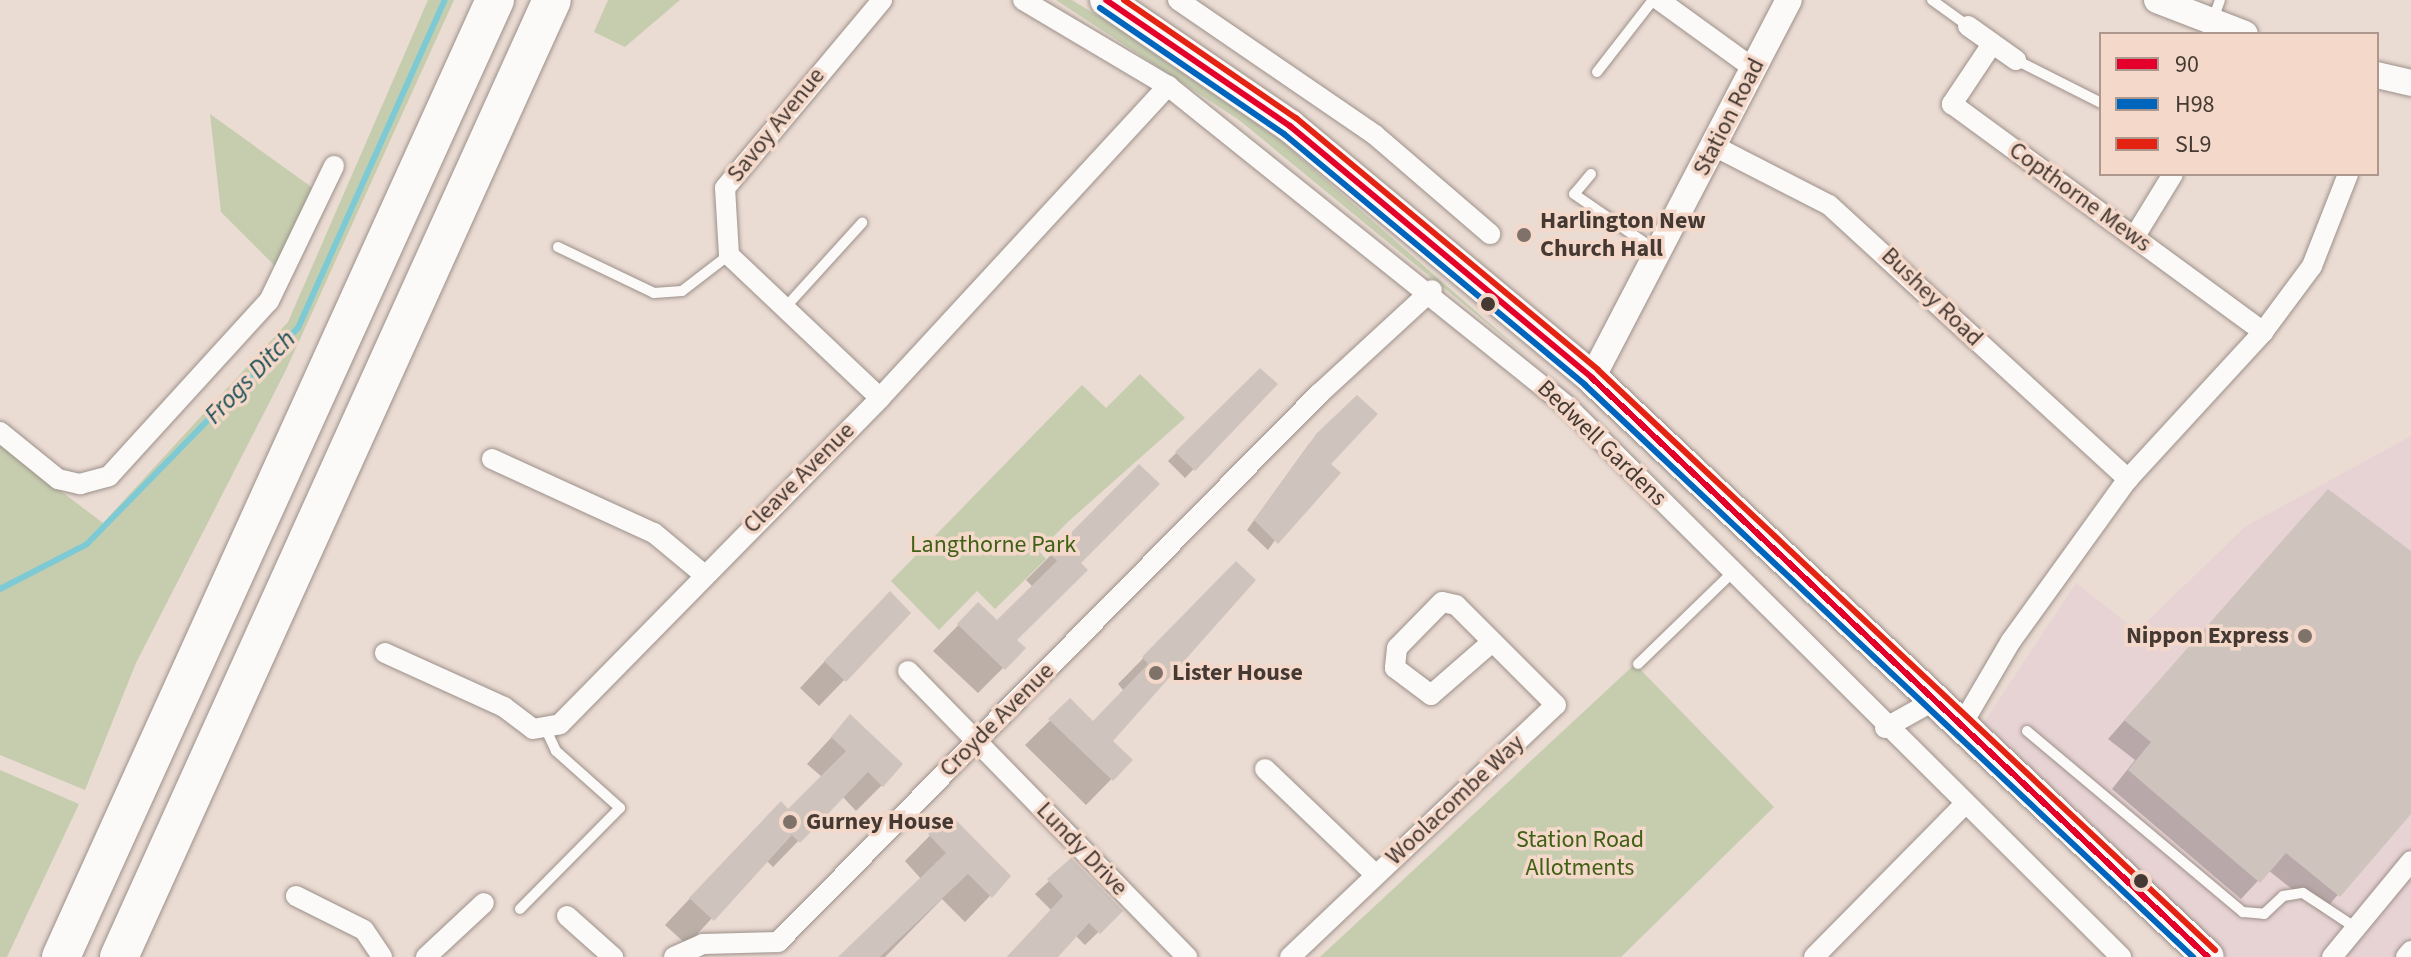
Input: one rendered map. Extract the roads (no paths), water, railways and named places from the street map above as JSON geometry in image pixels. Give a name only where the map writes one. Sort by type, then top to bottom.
[{"type":"highway","points":[[61,957],[495,0]]},
{"type":"highway","points":[[119,957],[552,0]]},
{"type":"main road","points":[[1106,0],[1302,136],[1592,378],[1964,721],[2208,957]]},
{"type":"street","name":"Savoy Avenue","points":[[729,255],[725,188],[882,0]]},
{"type":"street","name":"Bedwell Gardens","points":[[1023,0],[1168,86],[1432,290],[1566,405],[1963,806],[2121,957]]},
{"type":"street","points":[[1178,0],[1375,135],[1490,234]]},
{"type":"street","points":[[1659,0],[1753,68]]},
{"type":"street","name":"Station Road","points":[[1592,378],[1789,0]]},
{"type":"street","points":[[2157,0],[2216,12],[2242,32]]},
{"type":"street","points":[[1968,26],[1990,47],[2016,60]]},
{"type":"street","name":"Copthorne Mews","points":[[1990,47],[1952,104],[2263,332]]},
{"type":"street","points":[[2379,75],[2411,83]]},
{"type":"street","name":"Cleave Avenue","points":[[546,730],[880,398],[1168,86]]},
{"type":"street","name":"Bushey Road","points":[[1714,146],[1829,205],[2128,479]]},
{"type":"street","points":[[0,432],[58,479],[80,484],[109,476],[269,301],[334,166]]},
{"type":"street","points":[[2135,236],[2172,176]]},
{"type":"street","points":[[1964,721],[2011,641],[2128,479],[2263,332],[2312,266],[2347,176]]},
{"type":"street","points":[[729,255],[782,311],[880,398]]},
{"type":"street","name":"Croyde Avenue","points":[[674,957],[703,944],[778,942],[1432,290]]},
{"type":"street","points":[[492,459],[654,533],[702,573]]},
{"type":"street","name":"Woolacombe Way","points":[[1290,957],[1556,705],[1456,605],[1442,602],[1397,648],[1395,668],[1431,695],[1492,642]]},
{"type":"street","points":[[385,653],[546,730]]},
{"type":"street","name":"Lundy Drive","points":[[908,671],[1187,957]]},
{"type":"street","points":[[1885,728],[1939,698]]},
{"type":"street","points":[[1265,769],[1375,874]]},
{"type":"street","points":[[1814,957],[1963,806]]},
{"type":"street","points":[[2332,957],[2411,861]]},
{"type":"street","points":[[296,896],[364,930],[382,957]]},
{"type":"street","points":[[426,957],[484,903]]},
{"type":"street","points":[[567,916],[613,957]]},
{"type":"street","points":[[2406,957],[2411,951]]},
{"type":"lane","points":[[1597,72],[1653,0]]},
{"type":"lane","points":[[1932,0],[1968,26]]},
{"type":"lane","points":[[2016,60],[2099,102]]},
{"type":"lane","points":[[1591,174],[1574,194],[1659,253]]},
{"type":"lane","points":[[782,311],[862,223]]},
{"type":"lane","points":[[558,247],[654,293],[682,291],[729,255]]},
{"type":"lane","points":[[1638,664],[1733,572]]},
{"type":"lane","points":[[520,909],[620,808],[556,751],[546,730]]},
{"type":"lane","points":[[2027,731],[2243,912],[2264,914],[2283,896],[2303,893],[2356,928]]},
{"type":"waterway","name":"Frogs Ditch","points":[[0,589],[87,544],[298,328],[445,0]]},
{"type":"place","name":"Harlington New Church Hall","points":[[1524,235]]},
{"type":"place","name":"Nippon Express","points":[[2305,636]]},
{"type":"place","name":"Lister House","points":[[1156,673]]},
{"type":"place","name":"Gurney House","points":[[790,822]]},
{"type":"park label","name":"Langthorne Park","points":[[993,545]]},
{"type":"park label","name":"Station Road Allotments","points":[[1580,854]]}]
